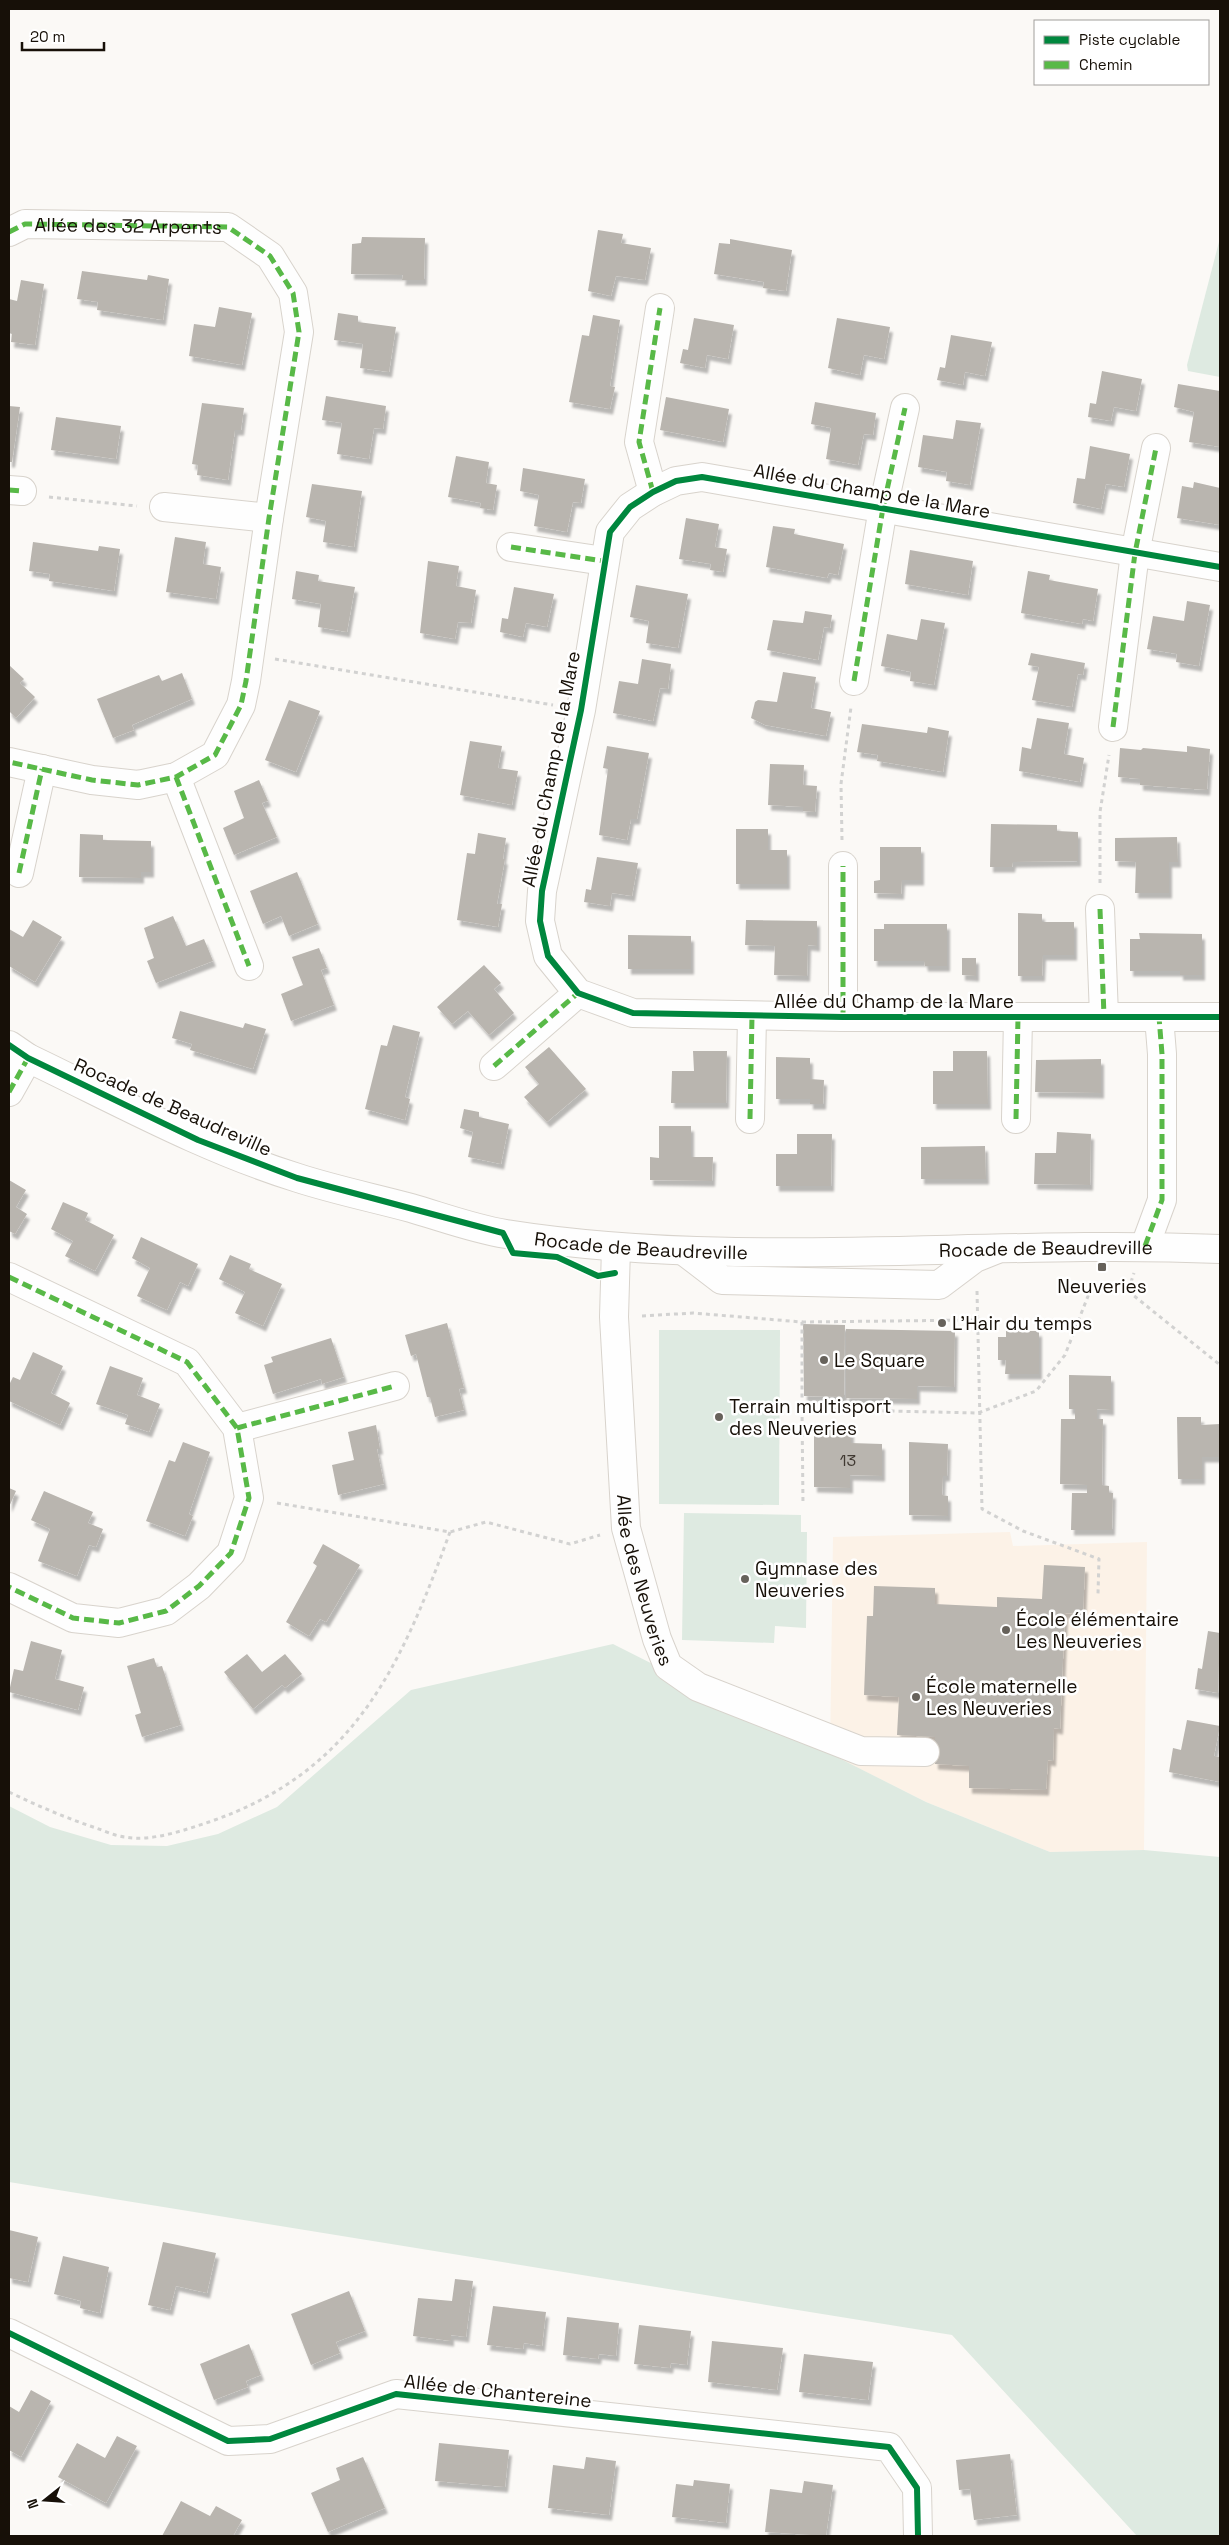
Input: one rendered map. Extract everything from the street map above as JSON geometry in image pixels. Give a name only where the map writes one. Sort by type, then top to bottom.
[{"type":"street","name":"Allée des 32 Arpents","points":[[9,232],[25,224],[228,228],[270,256],[293,293],[299,332],[241,705],[215,755],[176,777],[138,785],[92,780],[9,762]]},
{"type":"street","points":[[653,492],[639,442],[660,308]]},
{"type":"street","name":"Allée du Champ de la Mare","points":[[854,681],[883,508],[905,408]]},
{"type":"street","points":[[1114,727],[1135,553],[1156,448]]},
{"type":"street","name":"Allée du Champ de la Mare","points":[[1220,567],[702,477],[676,481],[653,492],[630,507],[610,532],[581,710],[542,891],[540,921],[548,956],[578,993],[633,1013],[843,1017],[1220,1017]]},
{"type":"street","points":[[164,507],[269,518]]},
{"type":"street","points":[[511,547],[604,561]]},
{"type":"street","points":[[18,873],[42,769]]},
{"type":"street","points":[[176,777],[249,966]]},
{"type":"street","name":"Allée du Champ de la Mare","points":[[843,866],[843,1017]]},
{"type":"street","points":[[1100,909],[1104,1016]]},
{"type":"street","points":[[494,1066],[578,993]]},
{"type":"street","name":"Allée du Champ de la Mare","points":[[750,1119],[752,1016]]},
{"type":"street","name":"Allée du Champ de la Mare","points":[[1016,1120],[1018,1016]]},
{"type":"street","points":[[1145,1246],[1162,1200],[1162,1054],[1159,1017]]},
{"type":"street","points":[[9,1092],[18,1052]]},
{"type":"street","name":"Rocade de Beaudreville","points":[[18,1052],[198,1140],[297,1178],[503,1233],[616,1248],[684,1251],[986,1254],[1145,1246],[1220,1249]]},
{"type":"street","name":"Allée des Neuveries","points":[[616,1248],[614,1317],[626,1528],[657,1639],[668,1666],[698,1687],[861,1752],[925,1752]]},
{"type":"street","points":[[9,1277],[187,1362],[237,1428],[249,1498],[231,1553],[199,1586],[166,1611],[118,1623],[73,1618],[9,1587]]},
{"type":"street","points":[[237,1428],[395,1386]]},
{"type":"street","name":"Allée de Chantereine","points":[[9,2332],[228,2440],[270,2439],[396,2394],[889,2447],[917,2488],[918,2536]]},
{"type":"path","points":[[15,490],[40,496],[164,507]]},
{"type":"path","points":[[250,655],[581,710]]},
{"type":"path","points":[[843,866],[841,784],[854,681]]},
{"type":"path","points":[[1100,909],[1100,812],[1114,727]]},
{"type":"path","points":[[1128,1291],[1145,1246]]},
{"type":"path","points":[[986,1254],[978,1320],[978,1413],[982,1509],[1023,1531],[1099,1559],[1098,1594]]},
{"type":"path","points":[[802,1409],[978,1413],[1036,1391],[1065,1355],[1090,1291],[1128,1291],[1220,1366]]},
{"type":"path","points":[[614,1317],[693,1313],[802,1322],[978,1320]]},
{"type":"path","points":[[802,1322],[803,1505]]},
{"type":"path","points":[[249,1498],[450,1532],[486,1522],[570,1544],[626,1528]]},
{"type":"path","points":[[9,1792],[55,1814],[125,1838],[172,1834],[228,1816],[277,1791],[313,1766],[347,1734],[374,1699],[395,1663],[450,1532]]},
{"type":"shaded area","points":[[1220,238],[1220,377],[1188,371],[1187,365]]},
{"type":"shaded area","name":"Terrain multisport des Neuveries","points":[[659,1330],[780,1330],[779,1505],[659,1504]]},
{"type":"shaded area","name":"Gymnase des Neuveries","points":[[684,1513],[801,1515],[801,1532],[807,1532],[806,1628],[775,1626],[774,1643],[682,1640]]},
{"type":"shaded area","points":[[1010,1532],[1013,1546],[1147,1542],[1144,1850],[1050,1852],[926,1802],[830,1754],[833,1537]]},
{"type":"shaded area","points":[[613,1644],[926,1802],[1050,1852],[1144,1850],[1220,1857],[1220,2536],[1137,2536],[952,2335],[9,2182],[9,1806],[50,1827],[111,1845],[167,1846],[218,1834],[277,1807],[411,1690]]},
{"type":"building","points":[[598,230],[623,234],[621,243],[651,248],[645,280],[616,276],[611,296],[588,291]]},
{"type":"building","points":[[362,237],[425,238],[424,280],[402,280],[403,275],[351,274],[352,244],[361,243]]},
{"type":"building","points":[[730,239],[792,250],[786,291],[763,288],[764,282],[714,274],[719,243],[730,244]]},
{"type":"building","points":[[82,271],[147,280],[148,275],[169,279],[163,320],[97,310],[98,302],[77,299]]},
{"type":"building","points":[[21,280],[44,284],[35,345],[11,342],[12,334],[9,333],[9,299],[17,301]]},
{"type":"building","points":[[219,307],[252,313],[242,365],[189,356],[194,324],[215,327]]},
{"type":"building","points":[[338,313],[358,316],[358,322],[396,327],[389,372],[360,368],[363,344],[334,340]]},
{"type":"building","points":[[593,315],[620,320],[610,386],[615,387],[610,409],[569,402],[582,335],[589,336]]},
{"type":"building","points":[[694,318],[734,325],[728,359],[707,355],[705,368],[680,363],[683,349],[688,350]]},
{"type":"building","points":[[837,318],[890,327],[884,359],[864,355],[860,375],[828,368]]},
{"type":"building","points":[[951,335],[992,342],[985,376],[965,372],[963,385],[937,380],[940,367],[945,368]]},
{"type":"building","points":[[1102,371],[1142,379],[1136,411],[1114,407],[1111,421],[1088,417],[1090,403],[1096,404]]},
{"type":"building","points":[[1178,384],[1220,391],[1220,447],[1189,442],[1194,412],[1174,407]]},
{"type":"building","points":[[326,396],[386,406],[383,429],[374,428],[369,459],[337,454],[342,423],[322,420]]},
{"type":"building","points":[[666,397],[729,409],[723,442],[660,430]]},
{"type":"building","points":[[815,402],[876,413],[873,435],[864,434],[858,465],[826,459],[831,428],[811,424]]},
{"type":"building","points":[[202,403],[244,408],[241,430],[235,430],[228,480],[197,475],[198,465],[192,464]]},
{"type":"building","points":[[9,406],[20,407],[12,462],[9,462]]},
{"type":"building","points":[[56,417],[121,426],[116,459],[51,450]]},
{"type":"building","points":[[956,420],[981,423],[970,485],[946,481],[947,472],[918,467],[923,435],[953,439]]},
{"type":"building","points":[[1090,446],[1130,454],[1124,487],[1106,484],[1101,509],[1073,503],[1077,478],[1085,479]]},
{"type":"building","points":[[456,456],[489,462],[486,483],[497,485],[493,510],[480,508],[481,503],[448,497]]},
{"type":"building","points":[[523,468],[585,479],[581,503],[573,502],[567,532],[534,526],[539,495],[520,491]]},
{"type":"building","points":[[1194,482],[1220,488],[1220,525],[1177,518],[1182,486],[1193,488]]},
{"type":"building","points":[[312,484],[362,491],[354,547],[323,542],[326,521],[306,517]]},
{"type":"building","points":[[686,518],[719,524],[715,547],[727,549],[723,572],[710,570],[711,564],[679,559]]},
{"type":"building","points":[[773,526],[795,529],[794,534],[844,544],[838,575],[829,573],[827,578],[766,567]]},
{"type":"building","points":[[175,537],[206,542],[203,564],[221,567],[216,599],[166,592]]},
{"type":"building","points":[[33,542],[98,551],[99,546],[120,549],[114,591],[49,581],[50,574],[29,571]]},
{"type":"building","points":[[910,550],[973,561],[968,595],[905,584]]},
{"type":"building","points":[[428,561],[459,566],[456,586],[476,590],[471,623],[458,622],[455,639],[420,633]]},
{"type":"building","points":[[296,571],[319,575],[318,581],[355,587],[347,632],[318,627],[321,604],[292,599]]},
{"type":"building","points":[[1028,571],[1050,575],[1049,580],[1098,589],[1093,621],[1083,619],[1082,624],[1021,613]]},
{"type":"building","points":[[636,585],[688,594],[678,648],[646,643],[649,621],[630,617]]},
{"type":"building","points":[[514,587],[554,594],[547,627],[526,623],[523,637],[500,632],[502,618],[508,619]]},
{"type":"building","points":[[1187,601],[1210,605],[1199,666],[1176,662],[1177,654],[1147,649],[1153,616],[1184,621]]},
{"type":"building","points":[[805,611],[832,615],[830,628],[824,627],[818,660],[767,650],[773,620],[803,623]]},
{"type":"building","points":[[921,619],[945,623],[934,685],[910,681],[911,672],[881,666],[887,634],[917,640]]},
{"type":"building","points":[[1031,653],[1085,663],[1083,675],[1078,674],[1072,707],[1032,700],[1039,667],[1028,665]]},
{"type":"building","points":[[642,659],[671,664],[668,689],[660,688],[653,721],[613,713],[619,681],[638,684]]},
{"type":"building","points":[[9,665],[24,679],[20,683],[35,697],[16,718],[9,711]]},
{"type":"building","points":[[783,672],[816,677],[811,708],[831,712],[826,736],[765,725],[751,718],[755,702],[758,700],[777,702]]},
{"type":"building","points":[[182,673],[192,699],[132,725],[134,730],[113,738],[97,699],[159,675],[162,681]]},
{"type":"building","points":[[289,700],[320,711],[296,772],[265,760]]},
{"type":"building","points":[[1037,718],[1069,723],[1064,754],[1084,758],[1080,782],[1019,771],[1022,747],[1031,749]]},
{"type":"building","points":[[862,724],[927,733],[928,727],[949,731],[943,772],[877,761],[878,755],[857,752]]},
{"type":"building","points":[[470,741],[502,746],[498,768],[518,771],[512,805],[460,795]]},
{"type":"building","points":[[607,746],[649,753],[637,819],[631,819],[627,840],[599,835],[608,769],[603,768]]},
{"type":"building","points":[[1187,746],[1210,749],[1207,790],[1140,785],[1140,779],[1118,777],[1120,748],[1187,752]]},
{"type":"building","points":[[770,764],[804,765],[803,785],[817,786],[815,812],[803,811],[803,807],[768,805]]},
{"type":"building","points":[[259,780],[268,801],[262,803],[277,837],[234,855],[223,828],[244,818],[234,791]]},
{"type":"building","points":[[991,824],[1057,825],[1057,831],[1078,832],[1078,861],[1013,862],[1012,867],[990,867]]},
{"type":"building","points":[[736,829],[768,829],[768,850],[787,850],[787,884],[736,884]]},
{"type":"building","points":[[478,833],[506,838],[503,859],[505,859],[497,904],[502,904],[498,927],[457,920],[467,853],[475,854]]},
{"type":"building","points":[[80,834],[103,835],[103,840],[151,841],[151,872],[141,872],[141,878],[79,877]]},
{"type":"building","points":[[1177,837],[1178,862],[1169,862],[1169,893],[1135,893],[1136,862],[1115,861],[1115,838]]},
{"type":"building","points":[[880,847],[921,847],[921,880],[902,880],[901,894],[874,893],[874,881],[880,880]]},
{"type":"building","points":[[597,857],[638,863],[632,896],[612,893],[610,906],[584,902],[586,889],[591,890]]},
{"type":"building","points":[[297,872],[318,924],[289,936],[281,916],[263,924],[250,891]]},
{"type":"building","points":[[1018,913],[1042,914],[1042,922],[1074,922],[1074,955],[1043,955],[1042,976],[1018,976]]},
{"type":"building","points":[[173,916],[186,946],[204,939],[213,961],[156,983],[147,961],[154,958],[144,928]]},
{"type":"building","points":[[33,920],[62,937],[35,982],[9,966],[9,929],[23,937]]},
{"type":"building","points":[[746,920],[817,921],[817,946],[808,945],[807,976],[774,975],[775,946],[745,945]]},
{"type":"building","points":[[884,924],[947,924],[947,966],[925,966],[924,961],[874,961],[874,929],[884,929]]},
{"type":"building","points":[[1139,933],[1202,934],[1202,975],[1180,975],[1180,971],[1130,971],[1130,939],[1140,939]]},
{"type":"building","points":[[628,935],[691,936],[691,969],[628,969]]},
{"type":"building","points":[[319,948],[327,968],[321,970],[334,1005],[291,1021],[281,994],[303,985],[292,957]]},
{"type":"building","points":[[962,958],[976,958],[976,976],[962,975]]},
{"type":"building","points":[[484,965],[501,983],[494,989],[514,1013],[489,1035],[468,1011],[452,1024],[437,1007]]},
{"type":"building","points":[[180,1011],[243,1028],[245,1023],[266,1029],[253,1069],[190,1050],[192,1044],[172,1038]]},
{"type":"building","points":[[393,1025],[420,1032],[405,1097],[410,1099],[405,1120],[365,1109],[381,1045],[387,1046]]},
{"type":"building","points":[[549,1047],[586,1089],[547,1122],[524,1097],[539,1084],[525,1067]]},
{"type":"building","points":[[693,1051],[727,1051],[726,1103],[671,1103],[672,1071],[694,1071]]},
{"type":"building","points":[[953,1051],[987,1051],[988,1104],[933,1104],[933,1071],[953,1071]]},
{"type":"building","points":[[776,1057],[810,1058],[810,1079],[824,1080],[823,1104],[810,1104],[810,1099],[776,1099]]},
{"type":"building","points":[[1101,1059],[1101,1093],[1035,1092],[1036,1060]]},
{"type":"building","points":[[464,1109],[479,1112],[479,1117],[509,1124],[501,1164],[468,1157],[473,1132],[460,1128]]},
{"type":"building","points":[[659,1126],[691,1126],[691,1157],[713,1157],[712,1181],[650,1180],[650,1157],[659,1158]]},
{"type":"building","points":[[1057,1132],[1091,1134],[1090,1185],[1034,1184],[1035,1153],[1056,1153]]},
{"type":"building","points":[[797,1134],[832,1134],[831,1186],[776,1186],[776,1154],[797,1154]]},
{"type":"building","points":[[985,1146],[986,1179],[921,1179],[921,1147]]},
{"type":"building","points":[[9,1180],[26,1190],[16,1207],[27,1214],[15,1234],[9,1231]]},
{"type":"building","points":[[63,1202],[88,1213],[85,1220],[114,1235],[95,1271],[65,1256],[73,1241],[51,1229]]},
{"type":"building","points":[[141,1237],[198,1264],[188,1286],[180,1282],[167,1310],[137,1296],[150,1268],[132,1258]]},
{"type":"building","points":[[230,1255],[251,1264],[249,1269],[282,1284],[263,1326],[235,1313],[245,1292],[219,1279]]},
{"type":"building","points":[[447,1323],[464,1388],[459,1389],[464,1410],[435,1417],[430,1397],[427,1397],[416,1354],[411,1356],[405,1335]]},
{"type":"building","name":"Le Square","points":[[803,1324],[845,1325],[844,1397],[804,1396]]},
{"type":"building","points":[[846,1329],[955,1331],[954,1387],[917,1386],[917,1399],[846,1398]]},
{"type":"building","points":[[1006,1331],[1039,1331],[1039,1374],[1005,1374],[1006,1360],[998,1360],[998,1337],[1006,1337]]},
{"type":"building","points":[[331,1338],[344,1377],[322,1384],[321,1379],[273,1394],[264,1365],[273,1362],[271,1357]]},
{"type":"building","points":[[33,1352],[63,1366],[51,1393],[70,1403],[60,1425],[9,1401],[9,1385],[13,1377],[20,1380]]},
{"type":"building","points":[[110,1366],[143,1378],[137,1395],[160,1404],[149,1432],[125,1424],[128,1415],[96,1404]]},
{"type":"building","points":[[1069,1375],[1111,1376],[1111,1410],[1097,1409],[1097,1419],[1103,1419],[1102,1485],[1109,1486],[1109,1493],[1113,1493],[1112,1530],[1071,1530],[1072,1493],[1087,1493],[1087,1485],[1060,1484],[1061,1419],[1075,1419],[1075,1409],[1069,1409]]},
{"type":"building","points":[[1177,1417],[1201,1417],[1201,1425],[1220,1424],[1220,1457],[1202,1457],[1202,1479],[1178,1479]]},
{"type":"building","points":[[376,1425],[380,1449],[377,1449],[384,1484],[338,1495],[332,1465],[354,1460],[348,1432]]},
{"type":"building","points":[[814,1430],[851,1430],[851,1443],[882,1444],[882,1476],[850,1475],[850,1488],[814,1487]]},
{"type":"building","points":[[183,1442],[210,1452],[189,1514],[193,1516],[185,1536],[146,1521],[169,1460],[175,1462]]},
{"type":"building","points":[[909,1442],[948,1444],[947,1476],[943,1476],[942,1495],[948,1496],[948,1516],[909,1515]]},
{"type":"building","points":[[9,1488],[16,1491],[9,1507]]},
{"type":"building","points":[[44,1491],[93,1512],[88,1523],[103,1529],[96,1547],[89,1545],[77,1576],[38,1561],[50,1529],[31,1520]]},
{"type":"building","points":[[323,1544],[360,1565],[326,1622],[320,1619],[309,1636],[286,1622],[317,1566],[313,1563]]},
{"type":"building","points":[[1044,1565],[1085,1567],[1083,1614],[1065,1613],[1060,1729],[1054,1728],[1053,1761],[1048,1760],[1046,1790],[969,1788],[969,1766],[935,1764],[935,1737],[897,1735],[899,1697],[864,1695],[867,1616],[873,1616],[874,1586],[935,1588],[935,1604],[997,1607],[997,1597],[1042,1599]]},
{"type":"building","points":[[1208,1631],[1220,1633],[1218,1693],[1195,1689],[1198,1668],[1202,1669]]},
{"type":"building","points":[[31,1641],[62,1650],[55,1679],[84,1687],[78,1710],[9,1692],[14,1669],[23,1671]]},
{"type":"building","points":[[247,1654],[262,1672],[285,1654],[302,1674],[285,1688],[282,1685],[253,1709],[224,1672]]},
{"type":"building","points":[[154,1658],[157,1667],[162,1666],[181,1725],[142,1737],[135,1715],[141,1713],[127,1666]]},
{"type":"building","points":[[1187,1720],[1220,1726],[1214,1756],[1220,1757],[1220,1782],[1169,1772],[1173,1748],[1181,1750]]},
{"type":"building","points":[[9,2230],[38,2237],[28,2282],[9,2278]]},
{"type":"building","points":[[163,2242],[216,2253],[207,2293],[176,2286],[170,2310],[148,2305]]},
{"type":"building","points":[[63,2256],[109,2267],[100,2313],[80,2308],[81,2301],[54,2294]]},
{"type":"building","points":[[455,2279],[473,2281],[466,2337],[451,2335],[451,2341],[413,2336],[418,2298],[452,2301]]},
{"type":"building","points":[[349,2291],[365,2331],[336,2342],[340,2353],[311,2365],[291,2314]]},
{"type":"building","points":[[493,2306],[546,2312],[542,2346],[524,2343],[523,2349],[487,2345]]},
{"type":"building","points":[[567,2317],[619,2323],[616,2356],[599,2354],[598,2359],[563,2355]]},
{"type":"building","points":[[639,2325],[691,2331],[687,2365],[671,2363],[670,2368],[634,2364]]},
{"type":"building","points":[[712,2341],[783,2348],[777,2390],[708,2382]]},
{"type":"building","points":[[249,2344],[261,2375],[246,2381],[248,2387],[214,2400],[200,2364]]},
{"type":"building","points":[[804,2354],[873,2362],[868,2400],[799,2392]]},
{"type":"building","points":[[31,2390],[51,2401],[21,2457],[9,2450],[9,2406],[19,2412]]},
{"type":"building","points":[[117,2436],[137,2446],[106,2503],[58,2477],[77,2443],[105,2458]]},
{"type":"building","points":[[439,2443],[509,2450],[505,2487],[435,2481]]},
{"type":"building","points":[[1010,2454],[1017,2515],[974,2520],[970,2489],[959,2490],[956,2460]]},
{"type":"building","points":[[363,2457],[385,2508],[328,2532],[311,2493],[340,2480],[336,2468]]},
{"type":"building","points":[[586,2457],[616,2461],[609,2515],[548,2508],[553,2465],[584,2469]]},
{"type":"building","points":[[694,2480],[730,2484],[726,2523],[672,2517],[676,2484],[693,2486]]},
{"type":"building","points":[[804,2481],[833,2485],[826,2536],[765,2532],[770,2489],[802,2493]]},
{"type":"building","points":[[181,2501],[210,2516],[216,2506],[242,2520],[233,2536],[162,2536]]},
{"type":"marked path","points":[[9,232],[25,224],[228,227],[270,256],[293,293],[299,332],[269,518],[246,681],[241,705],[215,755],[176,777],[138,785],[92,780],[9,762]]},
{"type":"marked path","points":[[653,492],[639,442],[660,308]]},
{"type":"marked path","points":[[854,681],[883,508],[905,408]]},
{"type":"marked path","points":[[1113,727],[1135,553],[1156,448]]},
{"type":"marked path","points":[[9,490],[22,491]]},
{"type":"marked path","points":[[511,547],[604,561]]},
{"type":"marked path","points":[[19,873],[42,769]]},
{"type":"marked path","points":[[176,777],[249,966]]},
{"type":"marked path","points":[[843,866],[843,1017]]},
{"type":"marked path","points":[[1100,909],[1104,1016]]},
{"type":"marked path","points":[[494,1066],[578,993]]},
{"type":"marked path","points":[[750,1119],[752,1016]]},
{"type":"marked path","points":[[1016,1119],[1018,1017]]},
{"type":"marked path","points":[[1145,1246],[1162,1200],[1162,1054],[1159,1017]]},
{"type":"marked path","points":[[9,1092],[28,1058]]},
{"type":"marked path","points":[[9,1277],[187,1362],[237,1428],[249,1498],[231,1553],[199,1586],[166,1611],[119,1623],[73,1618],[9,1587]]},
{"type":"marked path","points":[[237,1428],[395,1386]]},
{"type":"cycle path","points":[[1220,567],[702,477],[676,481],[653,492],[630,507],[610,532],[581,710],[542,891],[540,921],[548,956],[578,993],[633,1013],[843,1017],[1220,1017]]},
{"type":"cycle path","points":[[9,1045],[28,1058],[198,1140],[297,1178],[503,1233],[513,1253],[557,1257],[598,1276],[615,1273]]},
{"type":"cycle path","points":[[9,2333],[228,2441],[270,2439],[396,2394],[889,2447],[917,2488],[918,2536]]},
{"type":"place","name":"Neuveries","points":[[1102,1267]]},
{"type":"place","name":"L'Hair du temps","points":[[942,1323]]},
{"type":"place","name":"Le Square","points":[[824,1360]]},
{"type":"place","name":"Terrain multisport des Neuveries","points":[[719,1417]]},
{"type":"place","name":"Gymnase des Neuveries","points":[[745,1579]]},
{"type":"place","name":"École élémentaire Les Neuveries","points":[[1006,1630]]},
{"type":"place","name":"École maternelle Les Neuveries","points":[[916,1697]]}]
